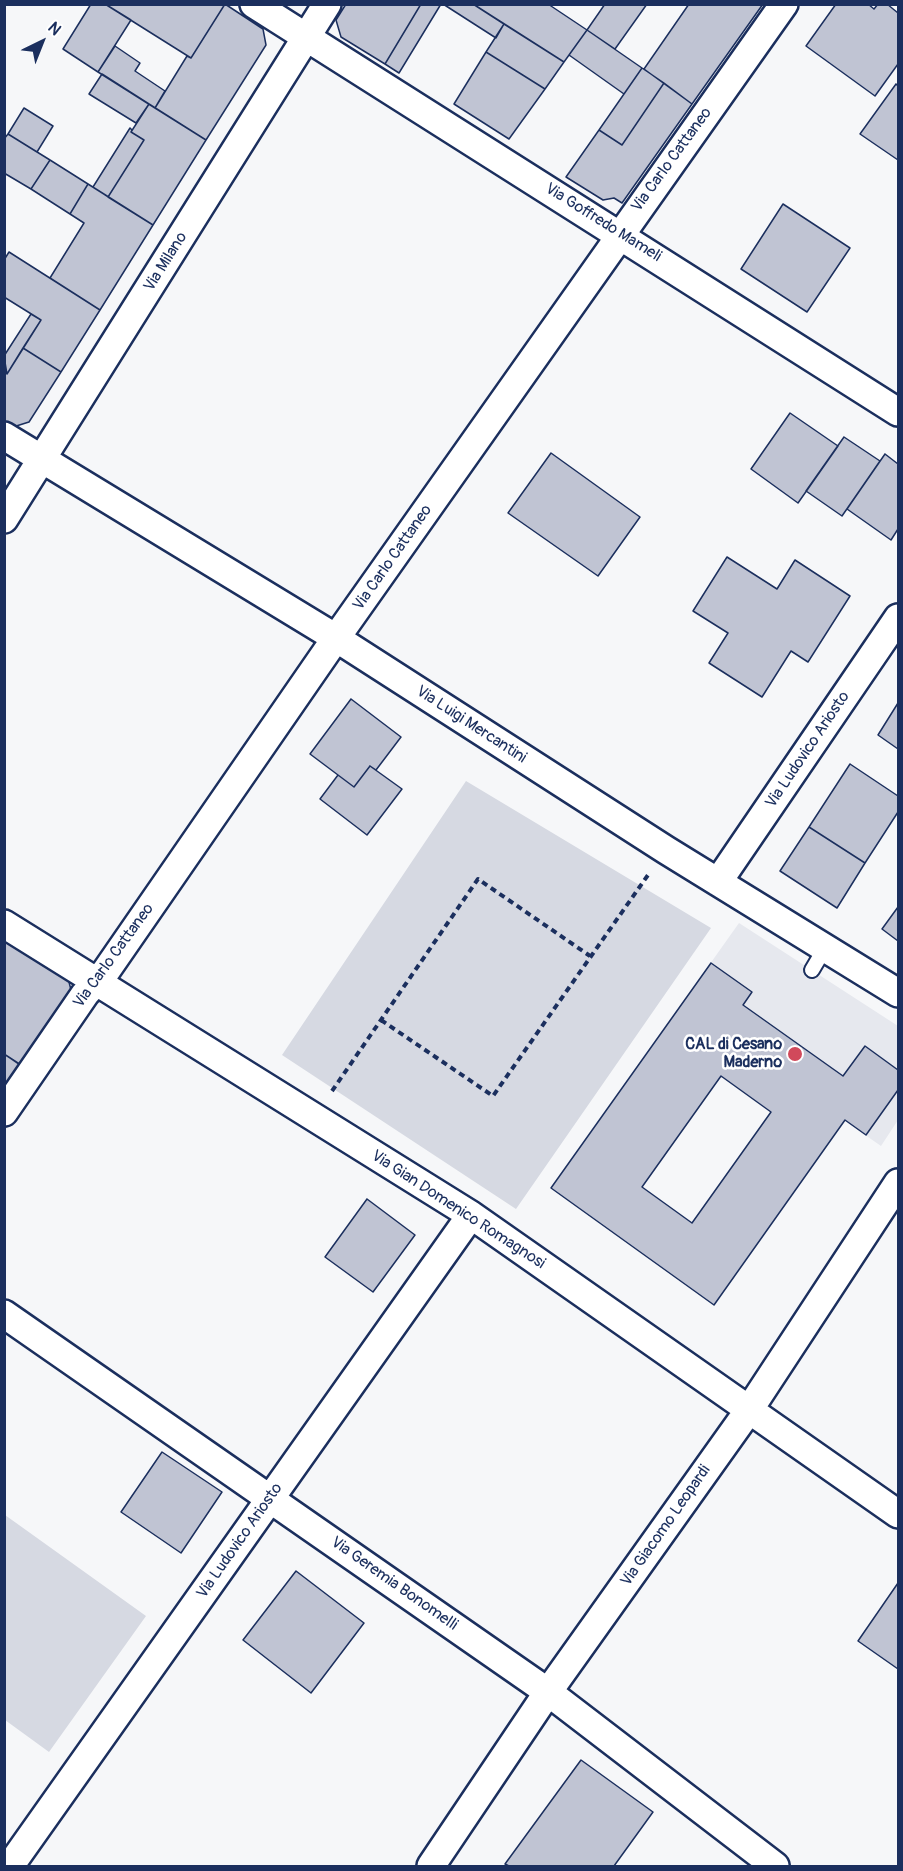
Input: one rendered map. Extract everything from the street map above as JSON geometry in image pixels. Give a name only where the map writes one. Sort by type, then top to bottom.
[{"type":"street","name":"Via Goffredo Mameli","points":[[254,4],[898,412]]},
{"type":"street","name":"Via Milano","points":[[4,519],[327,4]]},
{"type":"street","name":"Via Carlo Cattaneo","points":[[4,1112],[85,994],[106,971],[336,638],[784,4]]},
{"type":"street","name":"Via Luigi Mercantini","points":[[4,436],[336,638],[718,882],[818,959],[898,993]]},
{"type":"street","name":"Via Ludovico Ariosto","points":[[718,882],[898,618]]},
{"type":"street","name":"Via Gian Domenico Romagnosi","points":[[4,924],[471,1215],[898,1514]]},
{"type":"street","name":"Via Giacomo Leopardi","points":[[431,1866],[548,1692],[749,1410],[898,1183]]},
{"type":"street","name":"Via Ludovico Ariosto","points":[[10,1866],[471,1215]]},
{"type":"street","name":"Via Geremia Bonomelli","points":[[4,1314],[271,1497],[548,1692],[775,1866]]},
{"type":"path","points":[[381,1020],[493,1096],[666,850]]},
{"type":"path","points":[[315,1117],[478,879],[590,956]]},
{"type":"shaded area","points":[[466,781],[711,928],[516,1209],[282,1055]]},
{"type":"shaded area","name":"CAL di Cesano Maderno","points":[[739,923],[898,1026],[898,1120],[881,1146],[825,1107],[805,1136],[661,1033]]},
{"type":"shaded area","points":[[5,1515],[146,1616],[49,1752],[5,1720]]},
{"type":"building","points":[[91,4],[105,4],[131,20],[98,72],[63,49]]},
{"type":"building","points":[[105,4],[225,4],[191,58]]},
{"type":"building","points":[[225,4],[263,29],[266,45],[206,140],[155,108],[187,56],[191,58]]},
{"type":"building","points":[[346,4],[421,4],[385,64],[341,37],[336,20]]},
{"type":"building","points":[[421,4],[441,4],[399,73],[385,64]]},
{"type":"building","points":[[443,4],[473,4],[504,24],[496,38]]},
{"type":"building","points":[[473,4],[548,4],[587,30],[564,62]]},
{"type":"building","points":[[605,4],[647,4],[615,49],[587,30]]},
{"type":"building","points":[[689,4],[763,4],[692,104],[644,69]]},
{"type":"building","points":[[836,4],[868,4],[874,9],[878,4],[887,4],[898,13],[898,64],[875,96],[806,46]]},
{"type":"building","points":[[504,24],[564,62],[545,89],[486,52]]},
{"type":"building","points":[[587,30],[642,68],[624,94],[569,55]]},
{"type":"building","points":[[115,46],[140,63],[135,71],[165,91],[155,108],[98,72]]},
{"type":"building","points":[[486,52],[545,89],[509,139],[454,104]]},
{"type":"building","points":[[642,68],[664,83],[622,145],[599,130]]},
{"type":"building","points":[[102,74],[149,104],[136,123],[89,94]]},
{"type":"building","points":[[664,83],[692,104],[622,203],[614,198],[603,200],[566,177],[599,130],[622,145]]},
{"type":"building","points":[[896,84],[898,86],[898,160],[860,134]]},
{"type":"building","points":[[149,104],[206,140],[153,225],[108,197],[144,140],[131,132]]},
{"type":"building","points":[[24,108],[53,126],[37,152],[8,134]]},
{"type":"building","points":[[130,128],[131,132],[144,140],[108,197],[93,187]]},
{"type":"building","points":[[8,134],[50,160],[31,189],[4,173],[4,139]]},
{"type":"building","points":[[50,160],[88,184],[70,214],[31,189]]},
{"type":"building","points":[[88,184],[153,225],[100,310],[50,278],[84,223],[70,214]]},
{"type":"building","points":[[783,204],[850,248],[807,312],[741,269]]},
{"type":"building","points":[[9,252],[100,310],[61,372],[23,348],[41,320],[4,297],[4,260]]},
{"type":"building","points":[[31,314],[41,320],[7,374],[4,356]]},
{"type":"building","points":[[23,348],[61,372],[29,422],[13,427],[4,422],[4,372],[7,374]]},
{"type":"building","points":[[790,413],[838,446],[798,503],[751,469]]},
{"type":"building","points":[[844,437],[880,461],[842,516],[806,491]]},
{"type":"building","points":[[551,453],[640,517],[598,576],[508,513]]},
{"type":"building","points":[[885,454],[898,464],[898,529],[891,540],[847,509]]},
{"type":"building","points":[[727,557],[777,589],[795,560],[850,596],[808,662],[791,651],[762,697],[709,663],[728,633],[693,611]]},
{"type":"building","points":[[351,699],[401,737],[376,770],[370,766],[354,787],[310,754]]},
{"type":"building","points":[[898,703],[898,749],[878,735]]},
{"type":"building","points":[[850,764],[898,796],[898,812],[865,863],[809,827]]},
{"type":"building","points":[[370,766],[402,789],[367,835],[320,799],[338,775],[354,787]]},
{"type":"building","points":[[809,827],[865,863],[837,908],[780,871]]},
{"type":"building","points":[[898,907],[898,941],[882,929]]},
{"type":"building","points":[[4,937],[68,978],[72,994],[21,1065],[4,1054]]},
{"type":"building","points":[[711,963],[752,992],[743,1005],[843,1076],[865,1046],[898,1070],[898,1090],[866,1135],[845,1120],[714,1305],[551,1188]],"holes":[[[721,1076],[771,1112],[692,1223],[642,1187]]]},
{"type":"building","points":[[4,1054],[20,1065],[4,1087]]},
{"type":"building","points":[[367,1199],[415,1235],[373,1292],[325,1257]]},
{"type":"building","points":[[162,1452],[222,1492],[181,1553],[121,1512]]},
{"type":"building","points":[[296,1571],[364,1623],[311,1693],[243,1640]]},
{"type":"building","points":[[898,1583],[898,1669],[858,1641]]},
{"type":"building","points":[[581,1760],[653,1812],[614,1866],[509,1866],[505,1864]]},
{"type":"place","name":"CAL di Cesano Maderno","points":[[795,1054]]}]
